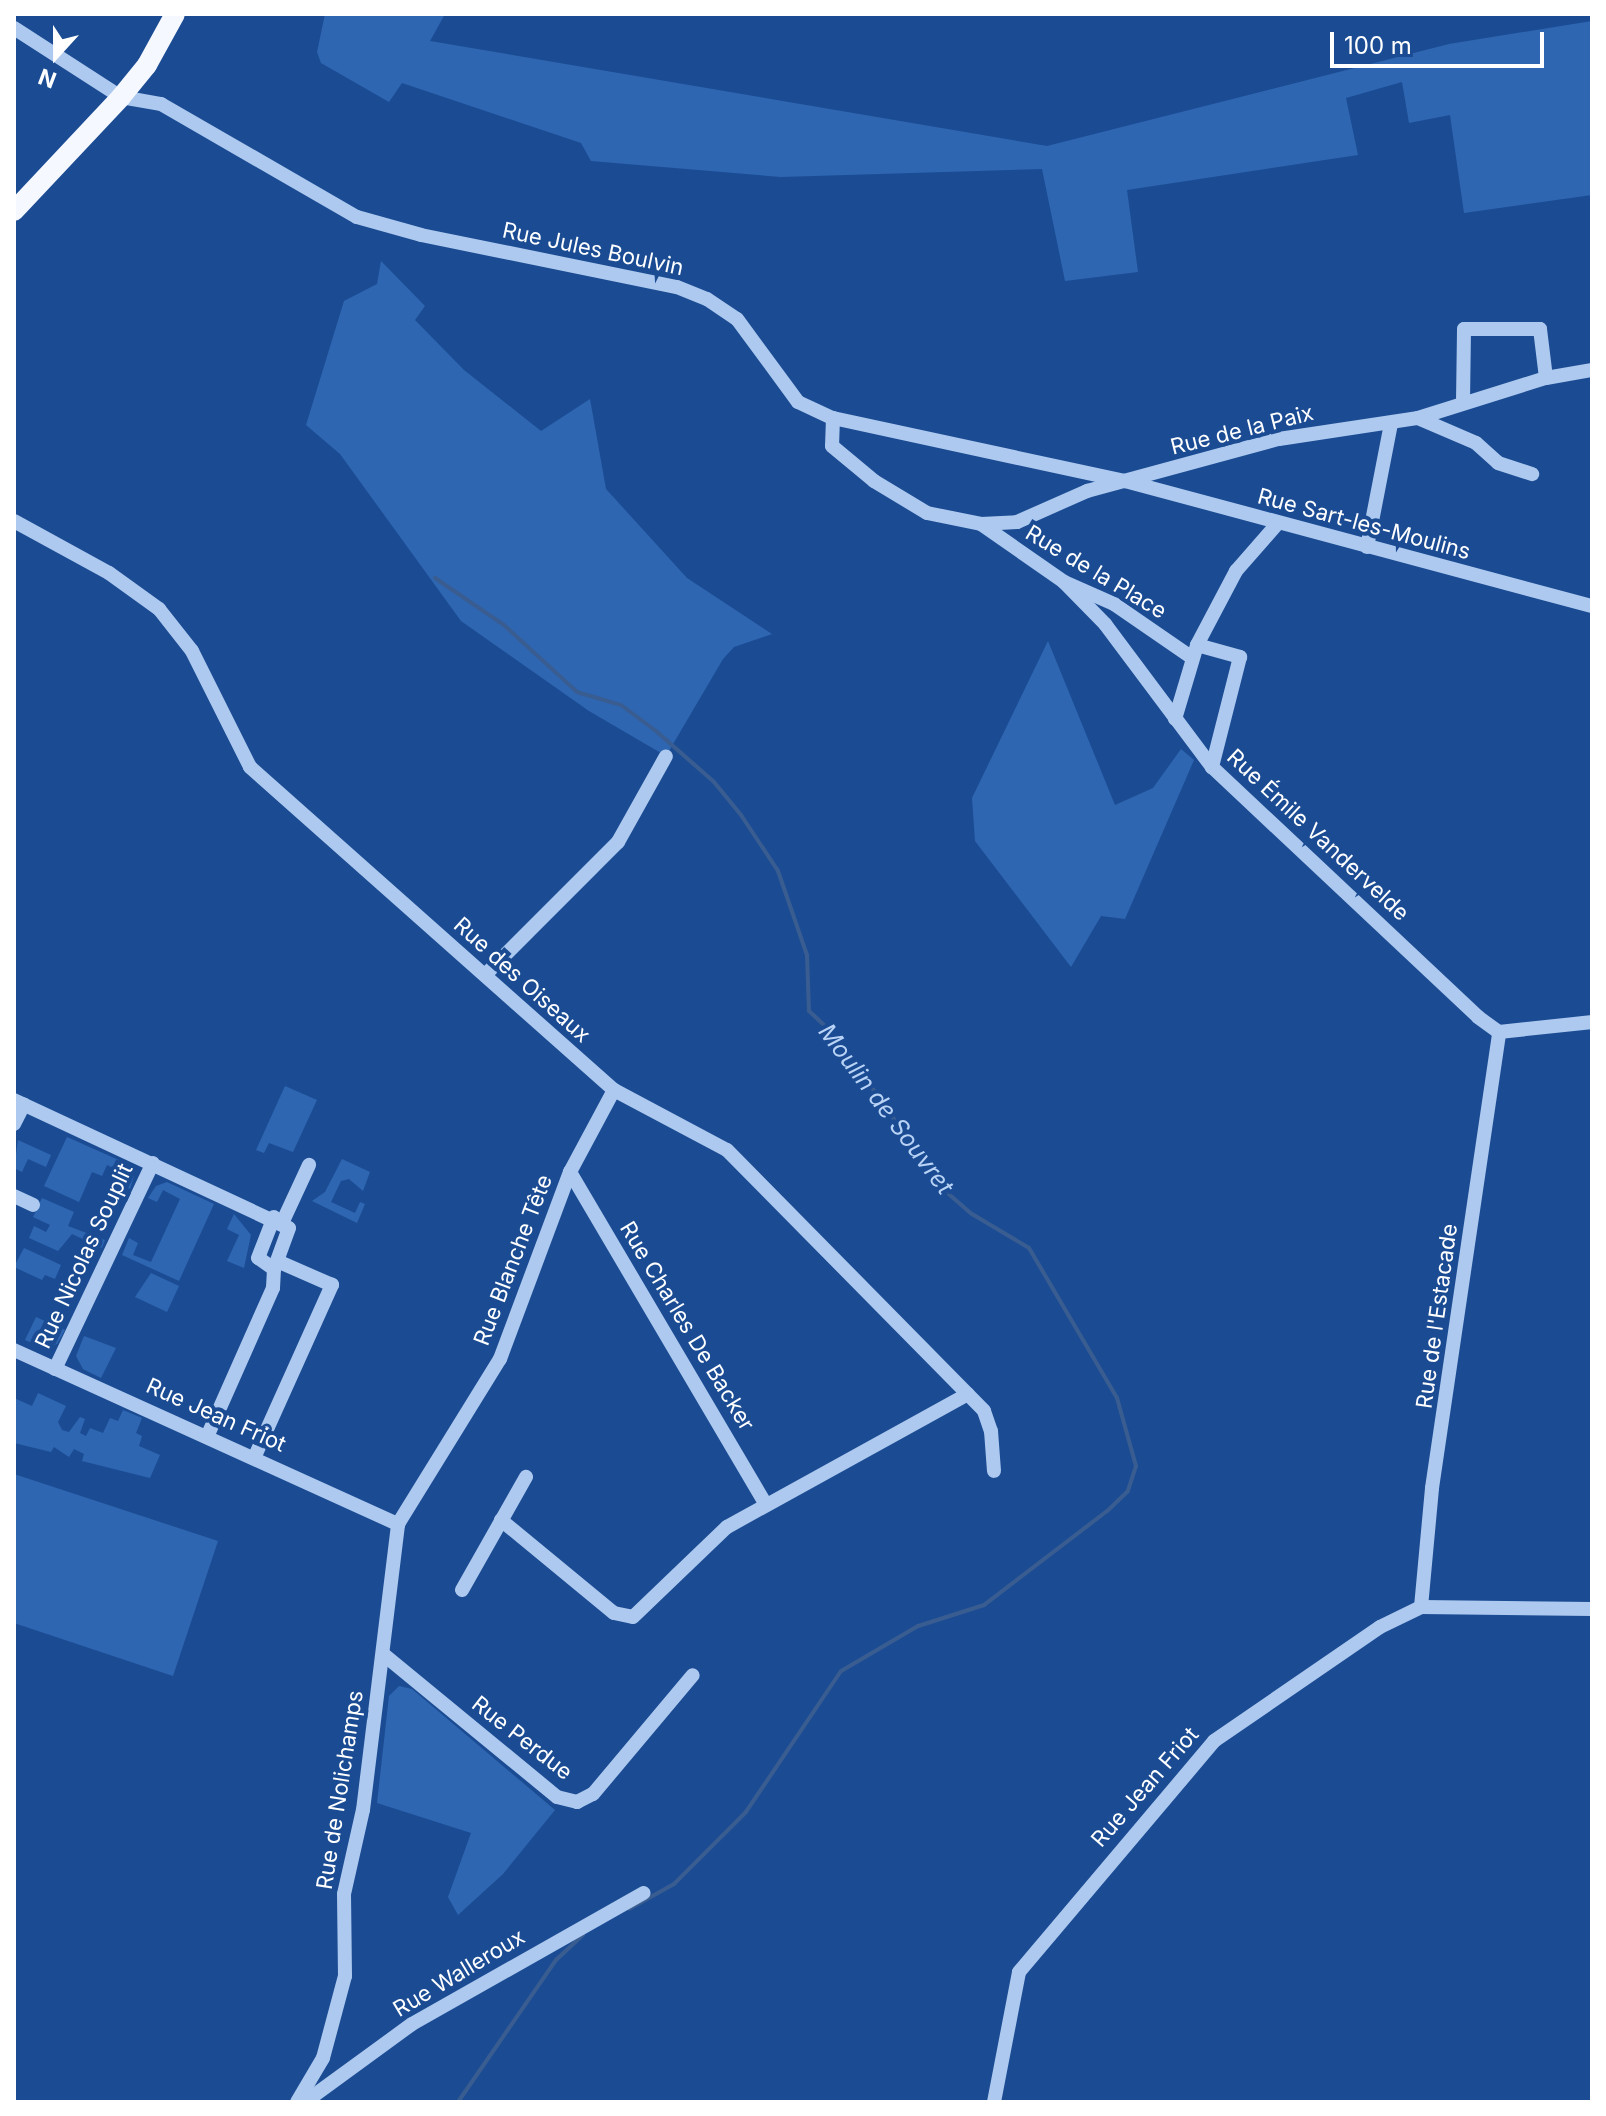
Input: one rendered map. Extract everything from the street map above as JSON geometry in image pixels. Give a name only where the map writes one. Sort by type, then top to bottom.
[{"type":"main road","points":[[14,211],[121,97],[147,65],[175,14]]},
{"type":"street","points":[[14,28],[121,97]]},
{"type":"street","name":"Rue Jules Boulvin","points":[[121,97],[161,104],[357,217],[421,235],[677,287],[707,299],[737,319],[798,402],[833,418],[1125,481]]},
{"type":"street","points":[[1463,402],[1464,329],[1540,329],[1546,378]]},
{"type":"street","name":"Rue de la Paix","points":[[981,524],[1017,522],[1087,491],[1279,439],[1418,418],[1546,378],[1592,370]]},
{"type":"street","points":[[833,418],[832,446],[874,481],[927,513],[981,524]]},
{"type":"street","points":[[1418,418],[1476,443],[1498,463],[1532,474]]},
{"type":"street","points":[[1367,547],[1391,423]]},
{"type":"street","name":"Rue Sart-les-Moulins","points":[[1125,481],[1592,606]]},
{"type":"street","name":"Rue des Oiseaux","points":[[14,521],[109,573],[159,609],[192,651],[250,767],[614,1090],[727,1150],[984,1411],[991,1431],[994,1471]]},
{"type":"street","points":[[1175,719],[1194,651],[1236,571],[1278,523]]},
{"type":"street","name":"Rue de la Place","points":[[981,524],[1064,582],[1114,604],[1194,651],[1240,657],[1212,767]]},
{"type":"street","name":"Rue Émile Vandervelde","points":[[1064,582],[1105,624],[1212,767],[1499,1032]]},
{"type":"street","points":[[485,975],[618,842],[666,756]]},
{"type":"street","points":[[1499,1032],[1592,1022]]},
{"type":"street","name":"Rue de l'Estacade","points":[[1421,1607],[1432,1488],[1499,1032]]},
{"type":"street","name":"Rue Blanche Tête","points":[[398,1524],[500,1359],[570,1172],[614,1090]]},
{"type":"street","points":[[14,1124],[19,1102],[282,1222]]},
{"type":"street","name":"Rue Nicolas Souplit","points":[[55,1369],[153,1163]]},
{"type":"street","points":[[255,1456],[332,1285],[258,1258],[282,1222],[309,1165]]},
{"type":"street","name":"Rue Charles De Backer","points":[[570,1172],[765,1503]]},
{"type":"street","points":[[14,1196],[33,1205]]},
{"type":"street","points":[[208,1435],[273,1288],[275,1265]]},
{"type":"street","name":"Rue Jean Friot","points":[[14,1350],[255,1456],[398,1524]]},
{"type":"street","points":[[501,1520],[614,1613],[633,1617],[707,1543],[765,1503],[968,1394]]},
{"type":"street","points":[[462,1590],[526,1477]]},
{"type":"street","name":"Rue de Nolichamps","points":[[297,2102],[323,2058],[345,1976],[344,1894],[363,1810],[398,1524]]},
{"type":"street","name":"Rue Jean Friot","points":[[994,2102],[1008,2004],[1019,1972],[1036,1945],[1214,1741],[1380,1627],[1421,1607],[1592,1609]]},
{"type":"street","name":"Rue Perdue","points":[[383,1654],[557,1797],[577,1802],[593,1794],[693,1675]]},
{"type":"street","name":"Rue Walleroux","points":[[305,2102],[412,2024],[644,1893]]},
{"type":"shaded area","points":[[325,14],[445,14],[430,41],[1047,146],[1449,44],[1592,21],[1592,195],[1464,213],[1450,115],[1409,123],[1402,82],[1346,98],[1358,155],[1127,190],[1138,272],[1065,281],[1042,169],[781,177],[591,161],[581,143],[402,83],[389,102],[321,63],[317,52]]},
{"type":"shaded area","points":[[381,261],[425,306],[415,320],[464,370],[541,431],[590,399],[606,489],[687,578],[772,634],[734,647],[723,659],[666,756],[589,711],[461,621],[340,454],[306,425],[344,301],[377,284]]},
{"type":"shaded area","points":[[1048,641],[1115,805],[1153,788],[1181,749],[1194,760],[1125,919],[1101,916],[1071,967],[975,841],[972,798]]},
{"type":"shaded area","points":[[285,1086],[317,1100],[293,1152],[269,1143],[264,1153],[256,1150]]},
{"type":"shaded area","points":[[67,1137],[130,1165],[134,1176],[130,1189],[120,1184],[124,1173],[107,1165],[102,1176],[92,1172],[79,1202],[44,1186]]},
{"type":"shaded area","points":[[18,1140],[51,1155],[46,1167],[28,1159],[22,1172],[14,1168]]},
{"type":"shaded area","points":[[342,1159],[370,1172],[363,1191],[349,1179],[341,1181],[331,1202],[355,1213],[360,1202],[365,1204],[357,1223],[312,1201],[325,1192]]},
{"type":"shaded area","points":[[167,1182],[214,1204],[179,1281],[122,1255],[129,1238],[138,1243],[133,1255],[151,1262],[180,1199],[163,1190],[157,1202],[148,1198],[156,1186]]},
{"type":"shaded area","points":[[42,1198],[74,1212],[68,1226],[105,1240],[102,1248],[72,1234],[58,1251],[29,1238],[34,1226],[46,1232],[50,1225],[33,1217]]},
{"type":"shaded area","points":[[234,1214],[251,1235],[244,1268],[227,1261],[239,1235],[227,1229]]},
{"type":"shaded area","points":[[24,1248],[61,1265],[55,1279],[45,1275],[42,1280],[14,1267]]},
{"type":"shaded area","points":[[151,1273],[179,1286],[167,1312],[135,1297]]},
{"type":"shaded area","points":[[36,1317],[65,1330],[57,1344],[43,1348],[25,1340]]},
{"type":"shaded area","points":[[84,1336],[116,1348],[101,1378],[83,1369],[76,1356]]},
{"type":"shaded area","points":[[38,1393],[66,1406],[58,1422],[62,1430],[69,1432],[80,1417],[85,1419],[80,1433],[86,1436],[90,1428],[103,1433],[110,1418],[118,1421],[123,1410],[142,1418],[136,1433],[142,1436],[139,1446],[160,1455],[150,1478],[82,1461],[84,1454],[74,1449],[69,1457],[54,1447],[51,1452],[14,1443],[14,1398],[32,1406]]},
{"type":"shaded area","points":[[14,1474],[218,1541],[173,1676],[14,1623]]},
{"type":"shaded area","points":[[399,1686],[412,1689],[555,1810],[503,1874],[458,1915],[448,1897],[471,1833],[377,1803],[389,1696]]},
{"type":"waterway","name":"Moulin de Souvret","points":[[435,578],[504,625],[577,692],[621,705],[656,731],[714,782],[741,815],[778,871],[807,955],[809,1011],[835,1035],[943,1189],[972,1214],[1029,1248],[1117,1398],[1136,1466],[1128,1491],[1107,1511],[984,1605],[918,1626],[841,1671],[746,1812],[674,1884],[629,1909]]},
{"type":"waterway","name":"Moulin de Souvret","points":[[458,2102],[556,1960],[583,1935]]}]
